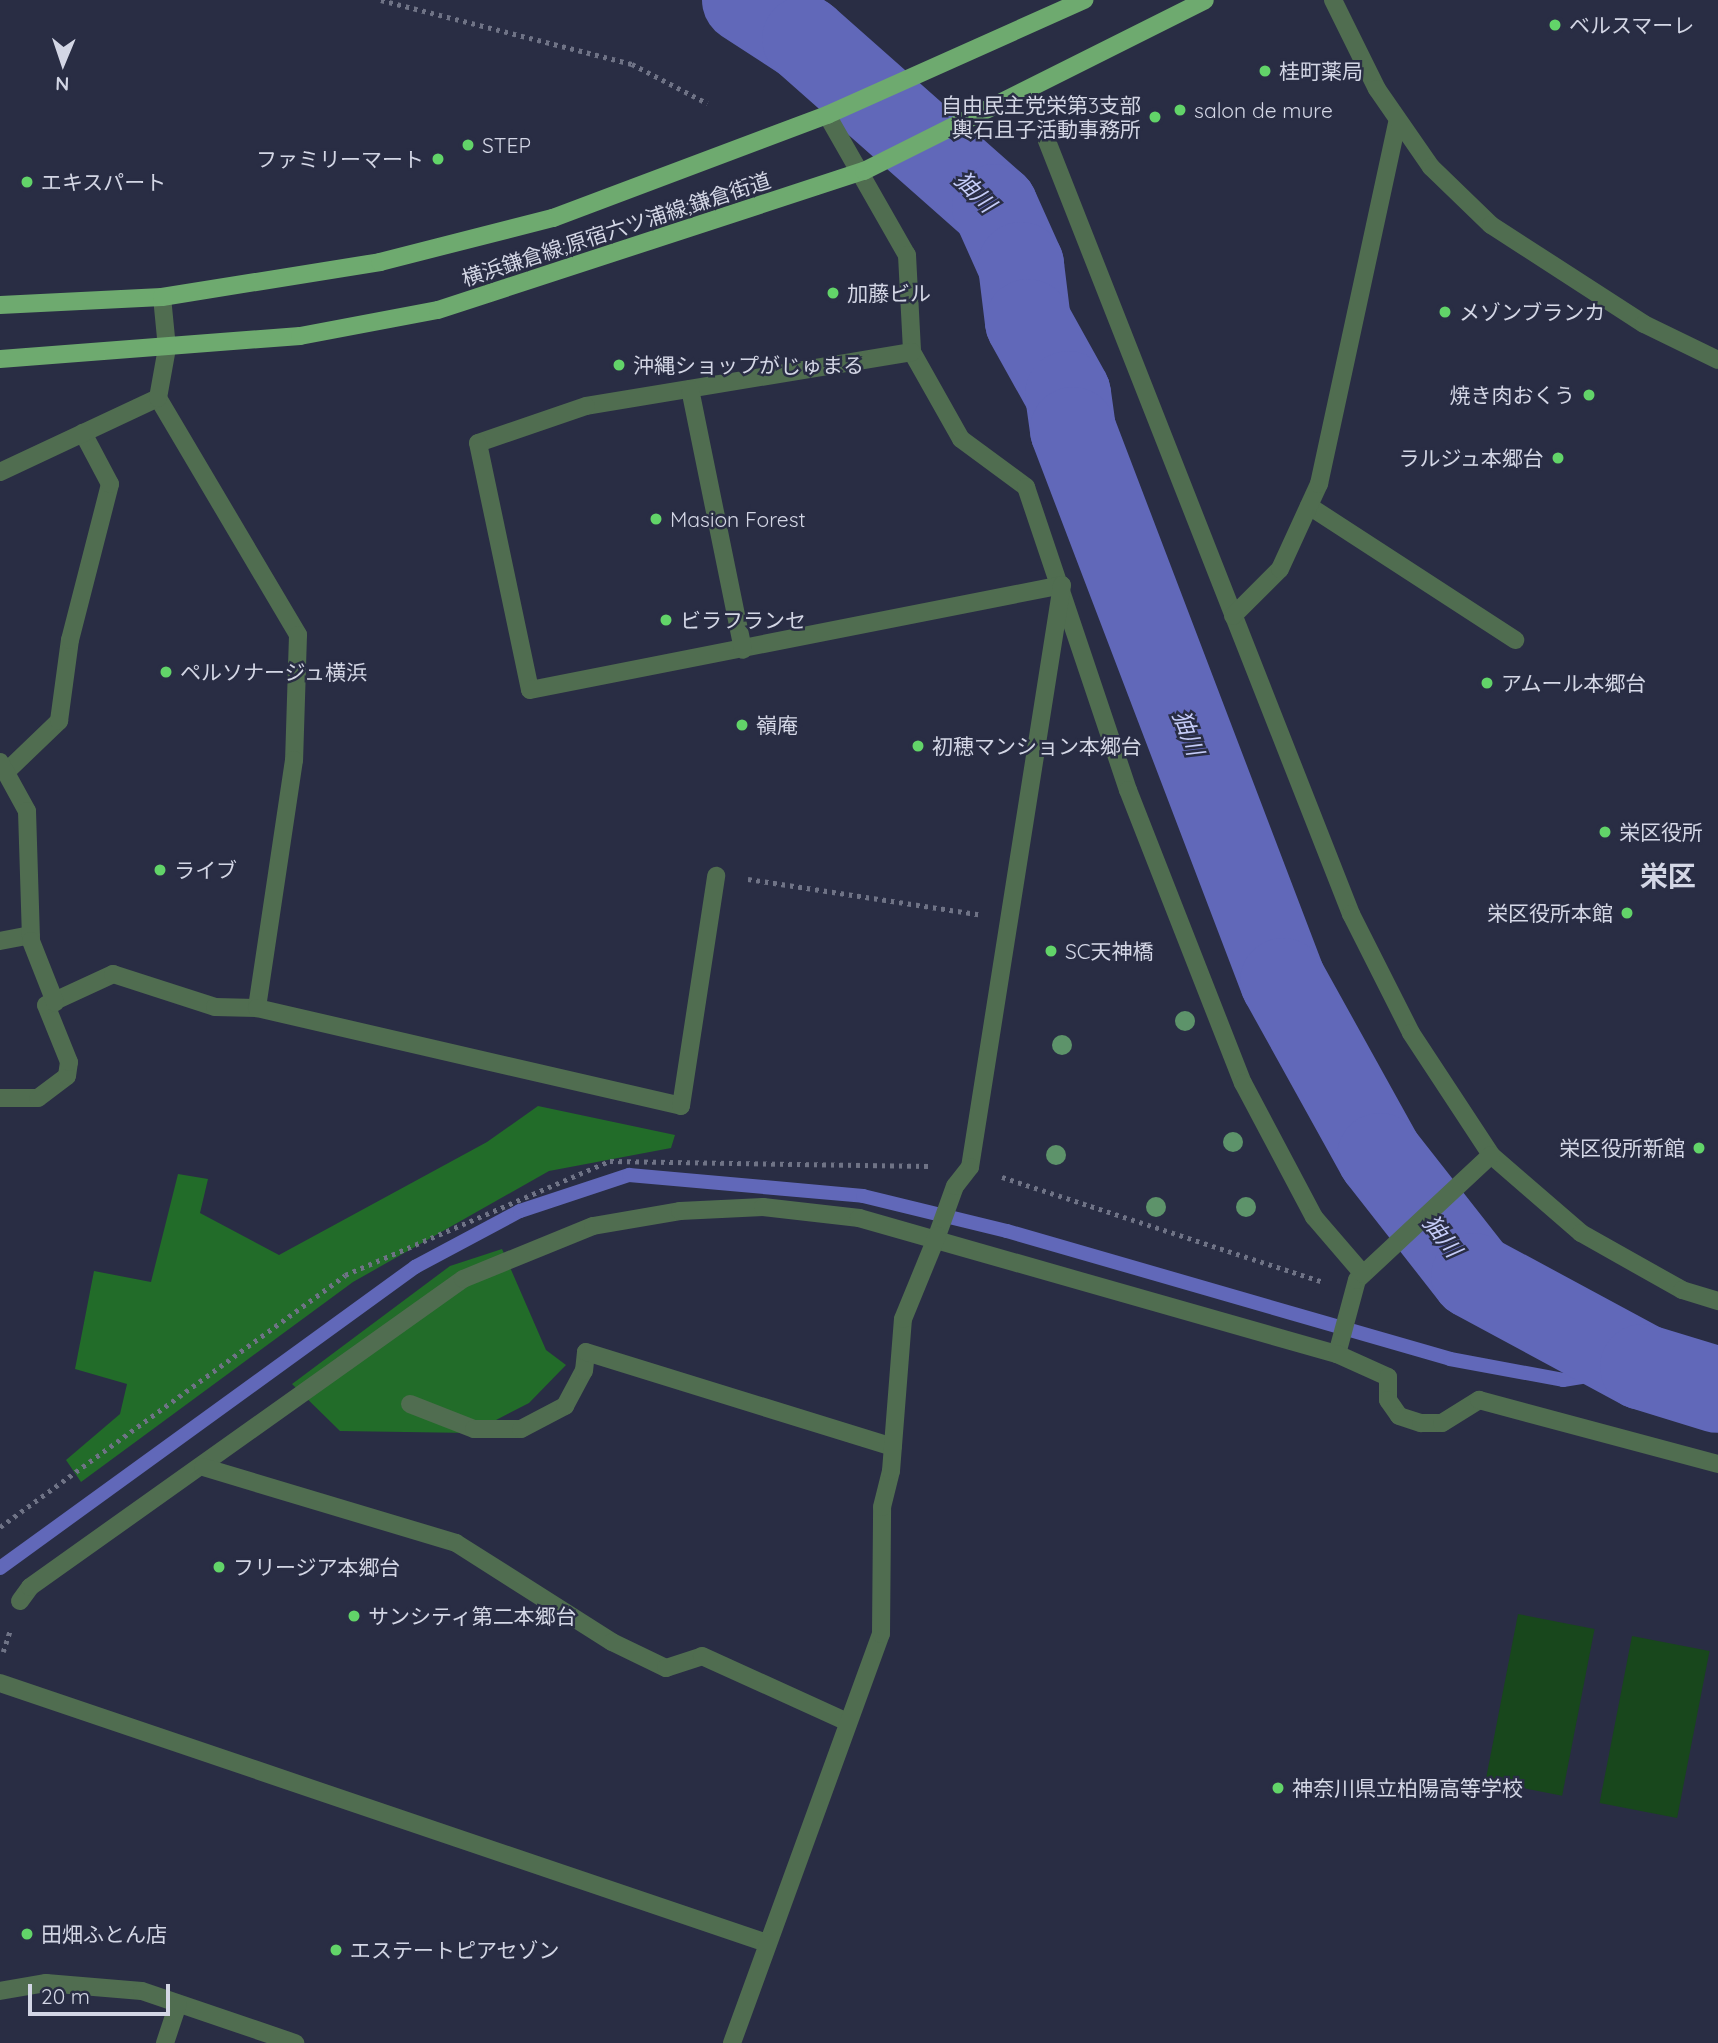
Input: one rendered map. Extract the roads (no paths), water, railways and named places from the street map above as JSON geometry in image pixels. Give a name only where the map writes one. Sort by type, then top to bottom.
[{"type":"main road","name":"横浜鎌倉線;原宿六ツ浦線;鎌倉街道","points":[[0,305],[162,298],[380,262],[553,218],[827,115],[941,67],[1084,0]]},
{"type":"main road","name":"横浜鎌倉線;原宿六ツ浦線;鎌倉街道","points":[[0,359],[300,336],[438,310],[862,172],[982,115],[1205,0]]},
{"type":"street","points":[[1333,0],[1398,120],[1430,167],[1491,225],[1571,281],[1718,360]]},
{"type":"street","points":[[827,115],[862,172],[907,255],[912,352],[961,439],[1026,487],[1062,585],[1128,790],[1243,1083],[1314,1217],[1363,1274]]},
{"type":"street","points":[[1233,616],[1280,569],[1309,506],[1360,307],[1398,120]]},
{"type":"street","points":[[1047,141],[1351,914],[1411,1033],[1491,1155],[1581,1233],[1682,1290],[1718,1301]]},
{"type":"street","points":[[162,298],[167,348],[158,398],[298,635],[294,760],[257,1008]]},
{"type":"street","points":[[912,352],[586,406],[478,443],[530,690],[1062,585]]},
{"type":"street","points":[[690,388],[743,650]]},
{"type":"street","points":[[0,472],[158,398]]},
{"type":"street","points":[[55,1002],[30,935],[27,811],[2,767],[59,721],[71,640],[110,484],[83,433]]},
{"type":"street","points":[[1309,506],[1515,640]]},
{"type":"street","points":[[732,2043],[764,1942],[845,1721],[881,1634],[882,1507],[893,1447],[903,1320],[937,1240],[955,1185],[970,1167],[1062,585]]},
{"type":"street","points":[[0,1098],[38,1098],[67,1076],[69,1062],[46,1004],[113,974],[215,1007],[257,1008],[681,1107],[716,876]]},
{"type":"street","points":[[0,941],[30,935]]},
{"type":"street","points":[[1337,1354],[1354,1293],[1363,1274],[1491,1155]]},
{"type":"street","points":[[20,1601],[30,1587],[203,1467],[463,1279],[593,1226],[763,1207],[859,1219],[1337,1354],[1388,1377],[1388,1400],[1399,1416],[1442,1423],[1479,1399],[1718,1464]]},
{"type":"street","points":[[410,1404],[474,1429],[521,1429],[565,1406],[584,1371],[586,1352],[893,1447]]},
{"type":"street","points":[[203,1467],[456,1543],[612,1642],[666,1668],[702,1656],[845,1721]]},
{"type":"street","points":[[0,1683],[764,1942]]},
{"type":"street","points":[[0,1991],[46,1983],[142,1991],[295,2043]]},
{"type":"street","points":[[165,2043],[178,2004]]},
{"type":"waterway","name":"㹨川","points":[[745,0],[805,39],[995,207],[1021,265],[1028,322],[1068,394],[1073,430],[1283,981],[1380,1156],[1474,1276],[1643,1367],[1718,1390]]},
{"type":"waterway","points":[[0,1568],[415,1267],[520,1211],[629,1175],[863,1196],[1007,1231],[1450,1359],[1563,1380],[1643,1367]]},
{"type":"place","name":"ベルスマーレ","points":[[1555,25]]},
{"type":"place","name":"桂町薬局","points":[[1265,71]]},
{"type":"place","name":"salon de mure","points":[[1180,110]]},
{"type":"place","name":"自由民主党栄第3支部 輿石且子活動事務所","points":[[1155,117]]},
{"type":"place","name":"STEP","points":[[468,145]]},
{"type":"place","name":"ファミリーマート","points":[[438,159]]},
{"type":"place","name":"エキスパート","points":[[27,182]]},
{"type":"place","name":"加藤ビル","points":[[833,293]]},
{"type":"place","name":"メゾンブランカ","points":[[1445,312]]},
{"type":"place","name":"沖縄ショップがじゅまる","points":[[619,365]]},
{"type":"place","name":"焼き肉おくう","points":[[1589,395]]},
{"type":"place","name":"ラルジュ本郷台","points":[[1558,458]]},
{"type":"place","name":"Masion Forest","points":[[656,519]]},
{"type":"place","name":"ビラフランセ","points":[[666,620]]},
{"type":"place","name":"ペルソナージュ横浜","points":[[166,672]]},
{"type":"place","name":"アムール本郷台","points":[[1487,683]]},
{"type":"place","name":"嶺庵","points":[[742,725]]},
{"type":"place","name":"初穂マンション本郷台","points":[[918,746]]},
{"type":"place","name":"栄区役所","points":[[1605,832]]},
{"type":"place","name":"ライブ","points":[[160,870]]},
{"type":"place","name":"栄区役所本館","points":[[1627,913]]},
{"type":"place","name":"SC天神橋","points":[[1051,951]]},
{"type":"place","name":"栄区役所新館","points":[[1699,1148]]},
{"type":"place","name":"フリージア本郷台","points":[[219,1567]]},
{"type":"place","name":"サンシティ第二本郷台","points":[[354,1616]]},
{"type":"place","name":"神奈川県立柏陽高等学校","points":[[1278,1788]]},
{"type":"place","name":"田畑ふとん店","points":[[27,1934]]},
{"type":"place","name":"エステートピアセゾン","points":[[336,1950]]},
{"type":"district","name":"栄区","points":[[1668,876]]}]
